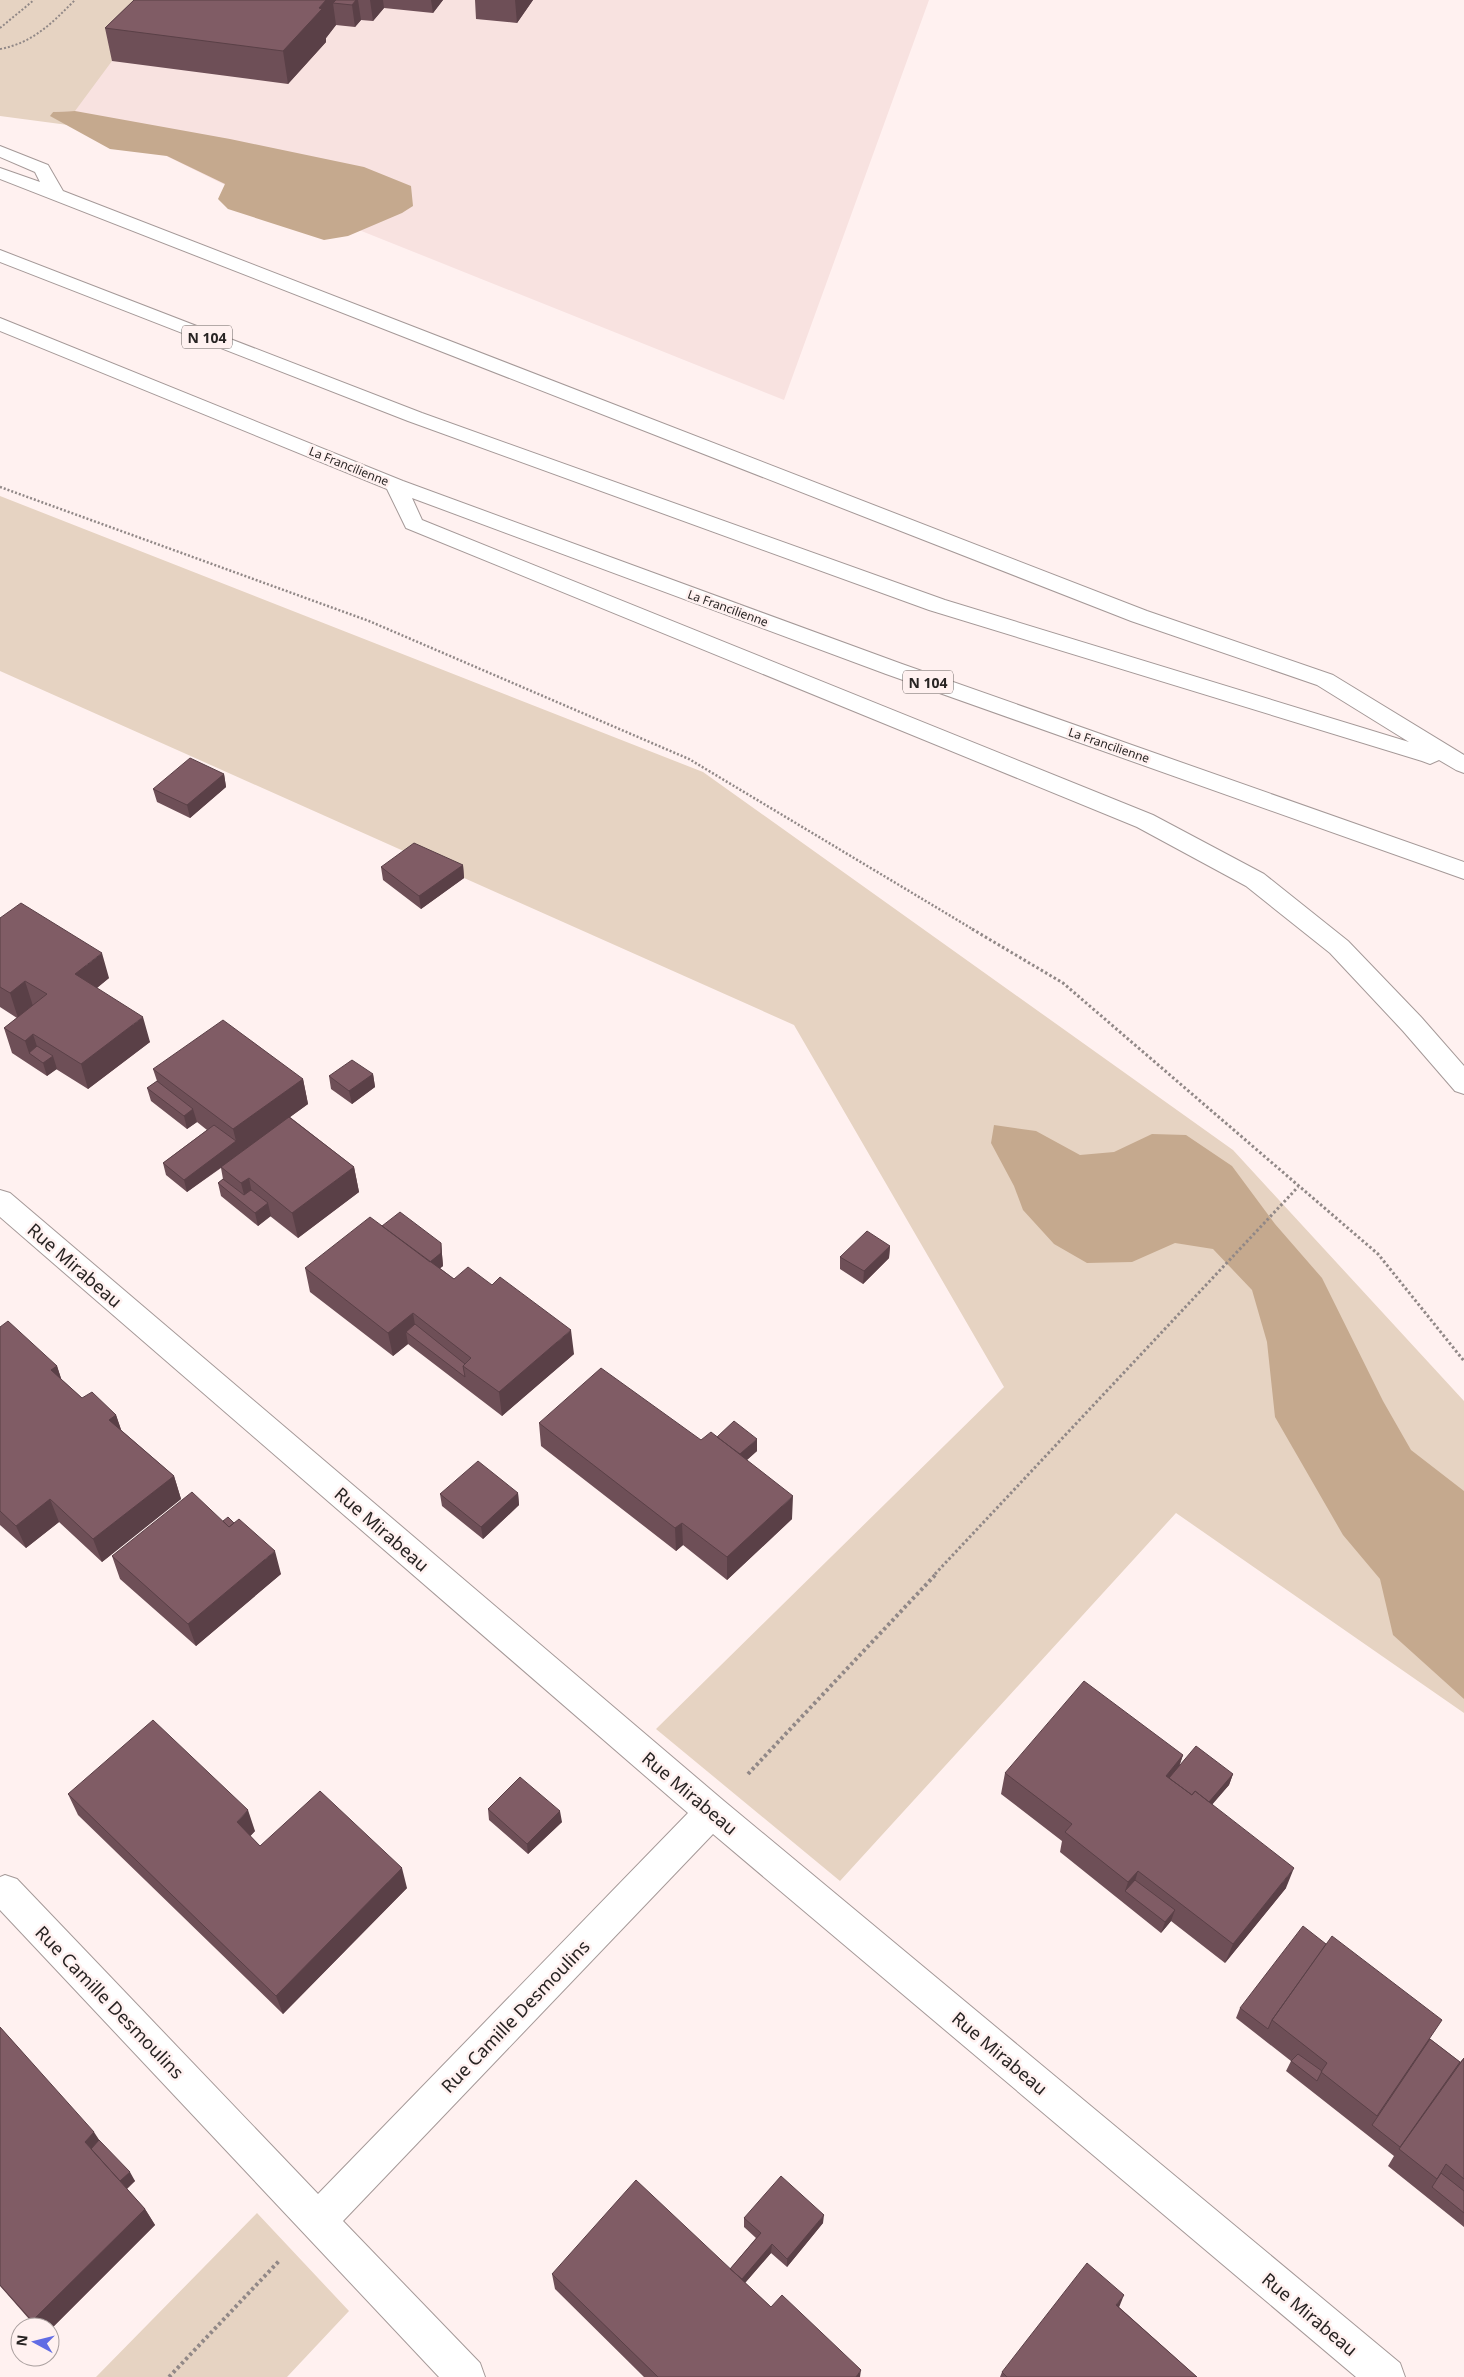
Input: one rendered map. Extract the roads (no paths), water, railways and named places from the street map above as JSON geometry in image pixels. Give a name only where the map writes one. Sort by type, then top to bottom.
[{"type":"main road","points":[[0,151],[42,169],[56,195]]},
{"type":"main road","points":[[0,173],[1138,616],[1325,680],[1464,766]]},
{"type":"main road","name":"N 104","points":[[0,256],[415,417],[937,605],[1464,766]]},
{"type":"main road","name":"La Francilienne","points":[[0,324],[396,485],[894,669],[1464,870]]},
{"type":"main road","points":[[396,485],[413,524],[1145,821],[1255,880],[1339,947],[1412,1024],[1464,1084]]},
{"type":"main road","name":"Rue Mirabeau","points":[[0,1201],[712,1812],[1386,2377]]},
{"type":"main road","name":"Rue Camille Desmoulins","points":[[318,2220],[712,1812]]},
{"type":"main road","name":"Rue Camille Desmoulins","points":[[5,1891],[466,2377]]}]
